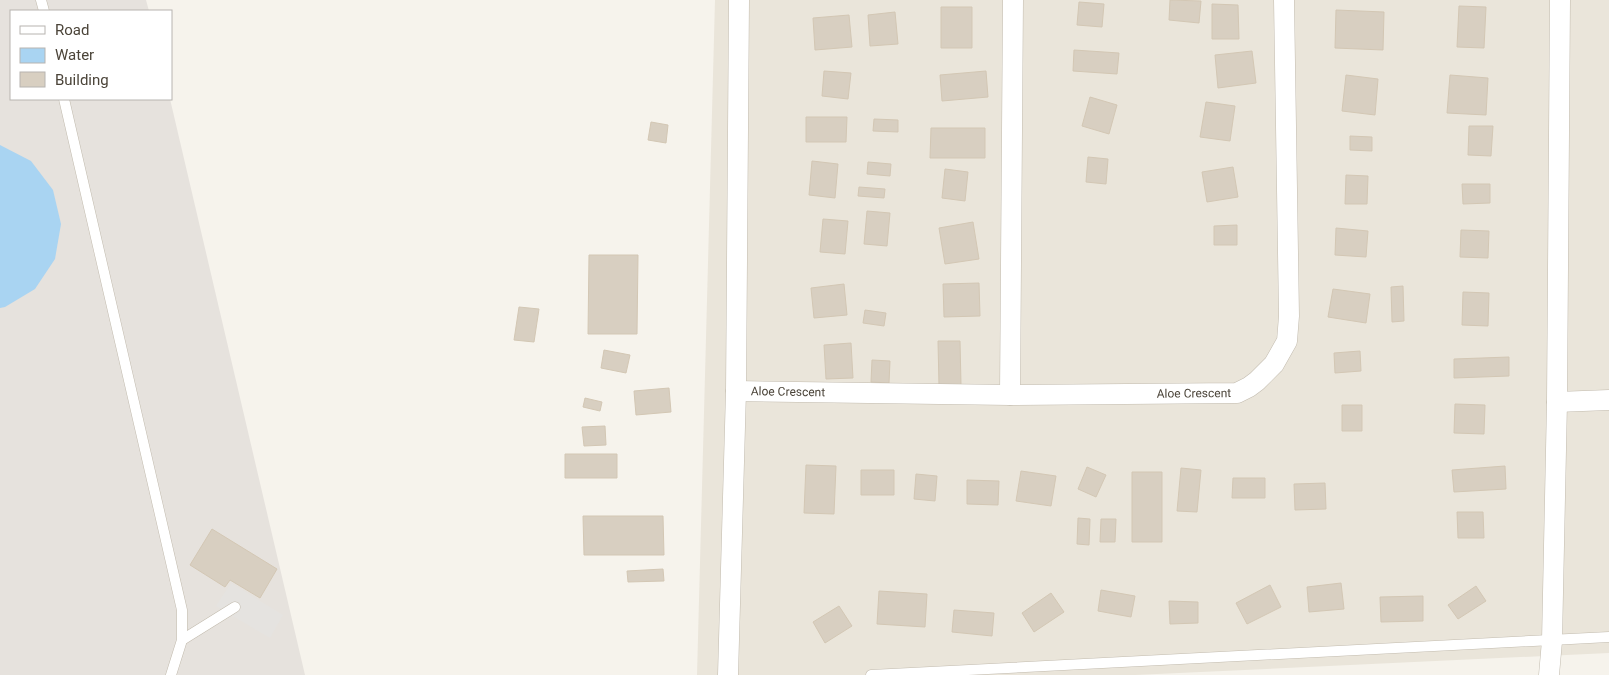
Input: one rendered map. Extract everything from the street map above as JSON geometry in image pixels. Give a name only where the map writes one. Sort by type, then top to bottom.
[{"type":"street","points":[[728,675],[736,391],[739,0]]},
{"type":"street","points":[[1010,395],[1014,0]]},
{"type":"street","name":"Aloe Crescent","points":[[736,391],[1010,395],[1236,393],[1249,387],[1274,364],[1287,341],[1289,316],[1284,0]]},
{"type":"street","points":[[1549,675],[1552,642],[1557,402],[1560,0]]},
{"type":"street","points":[[1557,402],[1609,400]]},
{"type":"lane","points":[[64,100],[182,610],[182,640],[171,675]]},
{"type":"lane","points":[[182,640],[236,606]]},
{"type":"lane","points":[[871,675],[1609,638]]},
{"type":"shaded area","points":[[0,0],[146,0],[149,10],[10,10],[10,100],[170,100],[305,675],[0,675]]},
{"type":"shaded area","points":[[715,0],[1609,0],[1609,653],[1135,675],[697,675]]},
{"type":"shaded area","points":[[231,583],[283,615],[270,638],[216,606]]},
{"type":"water","points":[[0,145],[31,161],[53,190],[61,224],[55,259],[35,289],[5,307],[0,308]]},
{"type":"building","points":[[1170,0],[1201,1],[1199,23],[1169,20]]},
{"type":"building","points":[[1079,2],[1104,4],[1102,27],[1077,25]]},
{"type":"building","points":[[1212,4],[1238,5],[1239,39],[1212,39]]},
{"type":"building","points":[[1459,6],[1486,7],[1484,48],[1457,47]]},
{"type":"building","points":[[941,7],[972,7],[972,48],[941,48]]},
{"type":"building","points":[[1336,10],[1384,12],[1383,50],[1335,48]]},
{"type":"building","points":[[895,12],[898,44],[870,46],[868,15]]},
{"type":"building","points":[[849,15],[852,47],[815,50],[813,18]]},
{"type":"building","points":[[1074,50],[1119,53],[1117,74],[1073,71]]},
{"type":"building","points":[[1252,51],[1256,83],[1218,88],[1215,55]]},
{"type":"building","points":[[824,71],[851,73],[848,99],[822,96]]},
{"type":"building","points":[[986,71],[988,97],[942,101],[940,75]]},
{"type":"building","points":[[1346,75],[1378,79],[1375,115],[1342,111]]},
{"type":"building","points":[[1450,75],[1488,78],[1486,115],[1447,113]]},
{"type":"building","points":[[1090,97],[1117,105],[1109,134],[1082,126]]},
{"type":"building","points":[[1206,102],[1235,106],[1230,141],[1200,137]]},
{"type":"building","points":[[806,117],[847,117],[846,142],[806,142]]},
{"type":"building","points":[[874,119],[898,120],[898,132],[873,131]]},
{"type":"building","points":[[651,122],[668,125],[666,143],[648,140]]},
{"type":"building","points":[[1469,126],[1493,126],[1491,156],[1468,155]]},
{"type":"building","points":[[931,128],[985,128],[985,158],[930,158]]},
{"type":"building","points":[[1350,136],[1372,137],[1372,151],[1350,150]]},
{"type":"building","points":[[1088,157],[1108,159],[1106,184],[1086,182]]},
{"type":"building","points":[[812,161],[838,164],[835,198],[809,195]]},
{"type":"building","points":[[868,162],[891,164],[890,176],[867,174]]},
{"type":"building","points":[[1233,167],[1238,197],[1207,202],[1202,172]]},
{"type":"building","points":[[945,169],[968,172],[965,201],[942,198]]},
{"type":"building","points":[[1346,175],[1368,176],[1367,204],[1345,204]]},
{"type":"building","points":[[1462,184],[1490,184],[1490,203],[1463,204]]},
{"type":"building","points":[[859,187],[885,189],[884,198],[858,196]]},
{"type":"building","points":[[867,211],[890,213],[887,246],[864,244]]},
{"type":"building","points":[[823,219],[848,221],[845,254],[820,252]]},
{"type":"building","points":[[973,222],[979,259],[945,264],[939,228]]},
{"type":"building","points":[[1237,225],[1237,245],[1214,245],[1214,226]]},
{"type":"building","points":[[1336,228],[1368,231],[1366,257],[1335,255]]},
{"type":"building","points":[[1461,230],[1489,231],[1488,258],[1460,257]]},
{"type":"building","points":[[589,255],[638,255],[637,334],[588,334]]},
{"type":"building","points":[[979,283],[980,316],[944,317],[943,284]]},
{"type":"building","points":[[844,284],[847,315],[814,318],[811,288]]},
{"type":"building","points":[[1403,286],[1404,321],[1392,322],[1391,287]]},
{"type":"building","points":[[1333,289],[1370,294],[1366,323],[1328,317]]},
{"type":"building","points":[[1463,292],[1489,293],[1488,326],[1462,325]]},
{"type":"building","points":[[519,307],[539,309],[534,342],[514,340]]},
{"type":"building","points":[[865,310],[886,313],[884,326],[863,323]]},
{"type":"building","points":[[938,341],[960,341],[961,385],[939,386]]},
{"type":"building","points":[[851,343],[853,378],[826,379],[824,345]]},
{"type":"building","points":[[604,350],[630,355],[626,373],[601,368]]},
{"type":"building","points":[[1360,351],[1361,371],[1335,373],[1334,353]]},
{"type":"building","points":[[1509,357],[1509,376],[1454,378],[1454,359]]},
{"type":"building","points":[[872,360],[890,361],[889,383],[871,382]]},
{"type":"building","points":[[669,388],[671,412],[636,415],[634,391]]},
{"type":"building","points":[[585,398],[602,402],[600,411],[583,407]]},
{"type":"building","points":[[1455,404],[1485,405],[1484,434],[1454,433]]},
{"type":"building","points":[[1342,405],[1362,405],[1362,431],[1342,431]]},
{"type":"building","points":[[605,426],[606,445],[584,446],[582,427]]},
{"type":"building","points":[[565,454],[617,454],[617,478],[565,478]]},
{"type":"building","points":[[806,465],[836,466],[834,514],[804,513]]},
{"type":"building","points":[[1505,466],[1506,489],[1454,492],[1452,470]]},
{"type":"building","points":[[1087,467],[1106,475],[1096,497],[1078,489]]},
{"type":"building","points":[[1181,468],[1201,470],[1197,512],[1177,511]]},
{"type":"building","points":[[861,470],[894,470],[894,495],[861,495]]},
{"type":"building","points":[[1021,471],[1056,476],[1051,506],[1016,501]]},
{"type":"building","points":[[1132,472],[1162,472],[1162,542],[1132,542]]},
{"type":"building","points":[[916,474],[937,476],[935,501],[914,499]]},
{"type":"building","points":[[1233,478],[1265,478],[1265,498],[1232,498]]},
{"type":"building","points":[[967,480],[999,481],[998,505],[967,504]]},
{"type":"building","points":[[1325,483],[1326,509],[1295,510],[1294,484]]},
{"type":"building","points":[[1457,512],[1483,512],[1484,538],[1458,538]]},
{"type":"building","points":[[583,516],[663,516],[664,555],[584,555]]},
{"type":"building","points":[[1078,518],[1090,519],[1089,545],[1077,544]]},
{"type":"building","points":[[1101,519],[1116,519],[1115,542],[1100,542]]},
{"type":"building","points":[[212,529],[277,569],[260,598],[230,580],[225,587],[190,565]]},
{"type":"building","points":[[663,569],[664,581],[628,582],[627,571]]},
{"type":"building","points":[[1341,583],[1344,609],[1309,612],[1307,587]]},
{"type":"building","points":[[1270,585],[1281,607],[1247,624],[1236,603]]},
{"type":"building","points":[[1476,586],[1486,601],[1458,619],[1448,605]]},
{"type":"building","points":[[1101,590],[1135,596],[1131,617],[1098,611]]},
{"type":"building","points":[[879,591],[927,594],[925,627],[877,624]]},
{"type":"building","points":[[1051,593],[1064,612],[1034,632],[1022,613]]},
{"type":"building","points":[[1423,596],[1423,621],[1381,622],[1380,597]]},
{"type":"building","points":[[1169,601],[1198,602],[1198,623],[1170,624]]},
{"type":"building","points":[[839,606],[852,626],[825,643],[813,622]]},
{"type":"building","points":[[954,610],[994,613],[992,636],[952,632]]}]
